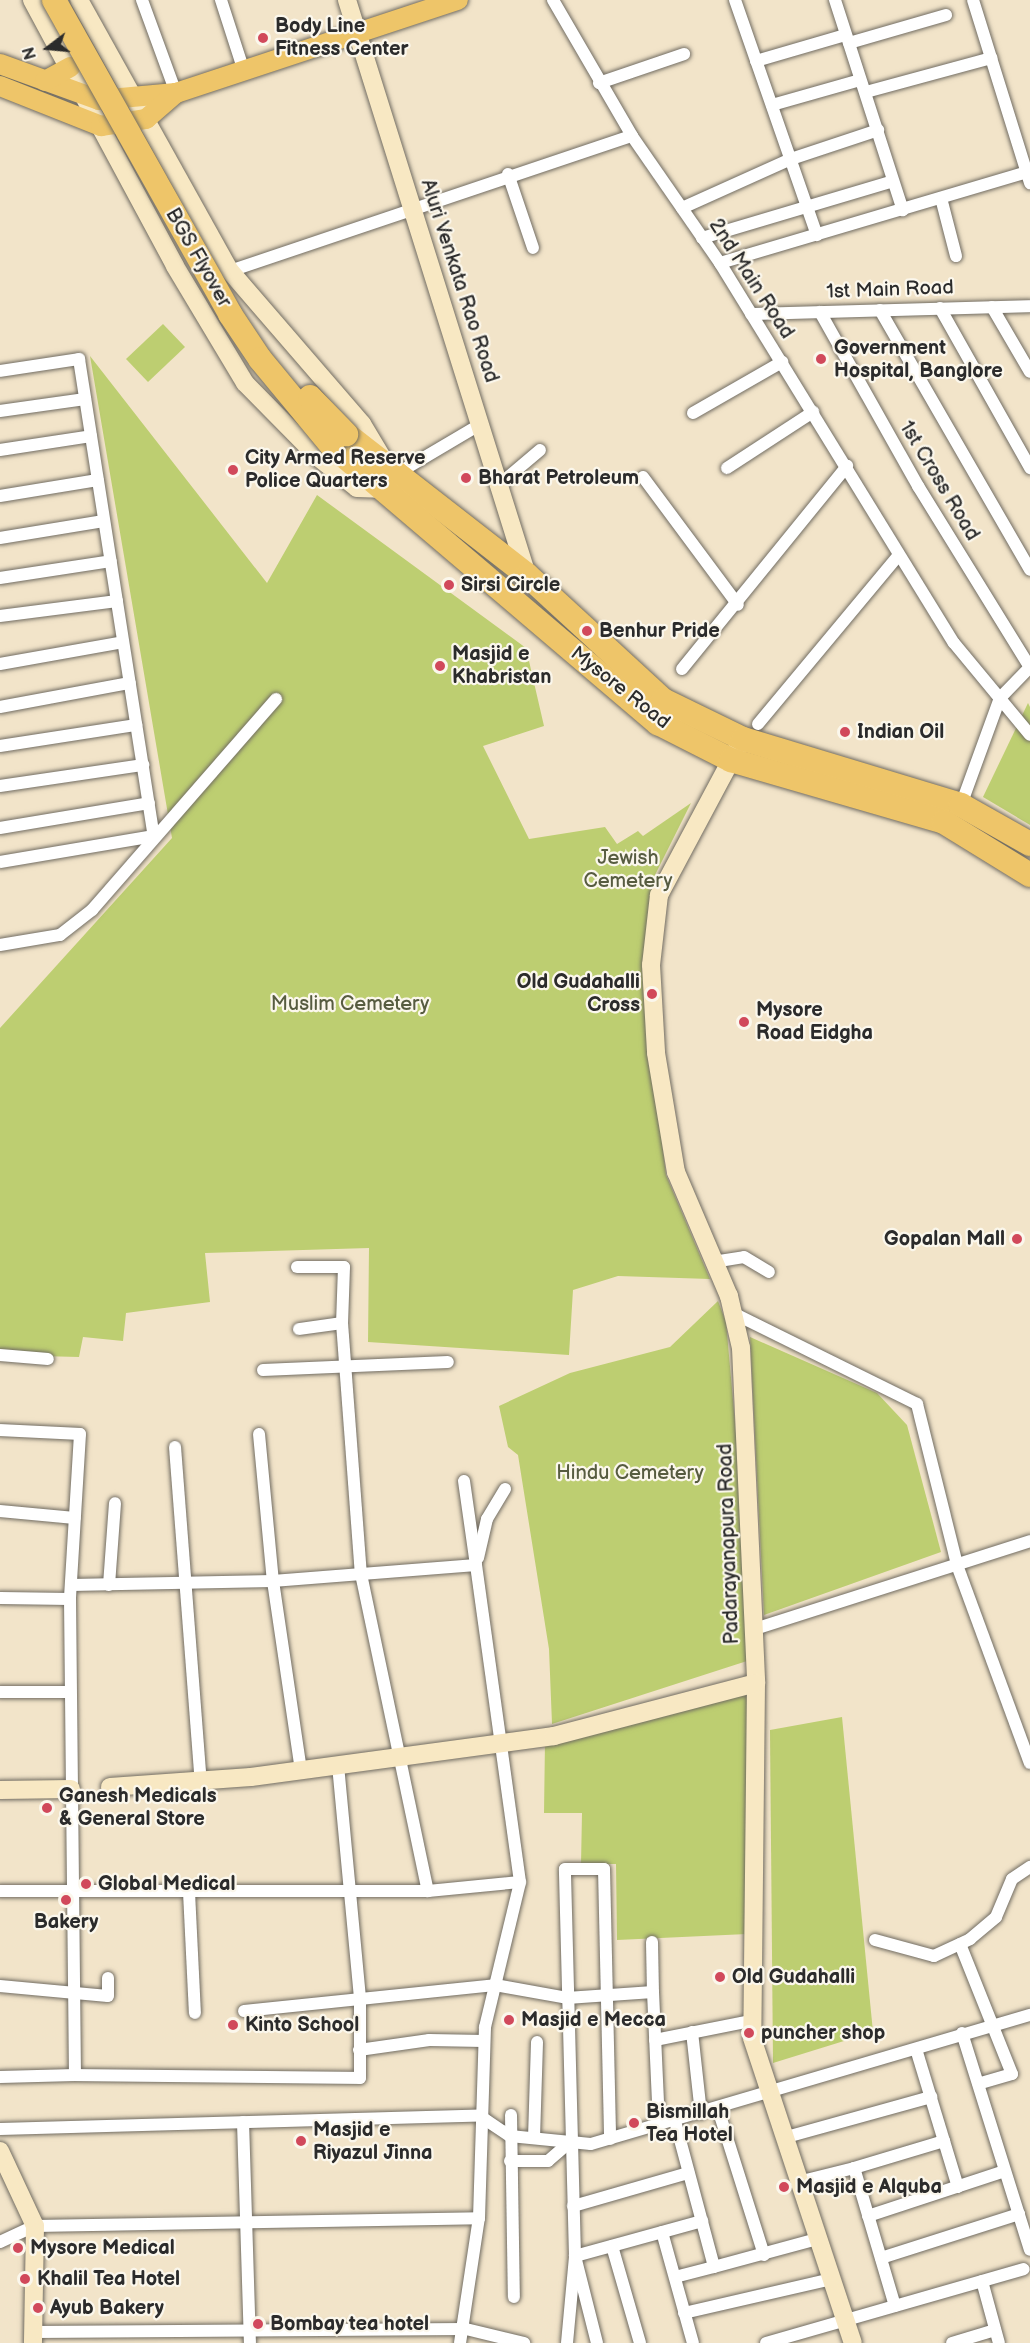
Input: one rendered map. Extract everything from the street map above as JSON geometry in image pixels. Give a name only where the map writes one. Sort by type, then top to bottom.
[{"type":"highway","name":"BGS Flyover","points":[[54,0],[231,314],[260,359],[339,440],[392,468]]},
{"type":"highway","name":"BGS Flyover","points":[[67,0],[191,228],[266,352],[380,489]]},
{"type":"highway","name":"Mysore Road","points":[[392,468],[527,575],[663,700],[961,805],[1030,844]]},
{"type":"highway","name":"Mysore Road","points":[[380,489],[658,723],[730,760],[944,822],[1030,875]]},
{"type":"main road","points":[[0,64],[99,100],[176,93],[243,68],[449,1]]},
{"type":"main road","points":[[45,81],[70,67]]},
{"type":"main road","points":[[0,86],[101,126],[146,119],[176,93]]},
{"type":"street","points":[[32,0],[245,383],[349,482],[380,489]]},
{"type":"street","points":[[79,0],[230,271],[362,424],[392,468],[481,424]]},
{"type":"street","points":[[142,0],[176,93]]},
{"type":"street","points":[[221,0],[243,68]]},
{"type":"street","name":"Aluri Venkata Rao Road","points":[[347,0],[501,483],[527,575]]},
{"type":"street","name":"2nd Main Road","points":[[553,0],[599,83],[632,136],[720,264],[847,466],[954,643],[1030,735]]},
{"type":"street","points":[[735,0],[817,235]]},
{"type":"street","points":[[835,0],[857,81],[866,92],[903,210]]},
{"type":"street","points":[[720,264],[942,198],[1029,175],[973,0]]},
{"type":"street","points":[[756,61],[946,15]]},
{"type":"street","points":[[599,83],[684,54]]},
{"type":"street","points":[[866,92],[991,58]]},
{"type":"street","points":[[772,105],[857,81]]},
{"type":"street","points":[[682,208],[792,159],[878,130]]},
{"type":"street","points":[[230,271],[508,174],[632,136]]},
{"type":"street","points":[[508,174],[533,248]]},
{"type":"street","points":[[702,238],[893,181]]},
{"type":"street","points":[[942,198],[956,256]]},
{"type":"street","name":"1st Main Road","points":[[751,314],[1030,306]]},
{"type":"street","points":[[992,307],[1030,372]]},
{"type":"street","points":[[940,308],[1030,468]]},
{"type":"street","points":[[880,310],[1030,570]]},
{"type":"street","name":"1st Cross Road","points":[[820,312],[918,486],[1030,667]]},
{"type":"street","points":[[0,371],[79,359],[154,836]]},
{"type":"street","points":[[693,413],[782,362]]},
{"type":"street","points":[[0,411],[85,399]]},
{"type":"street","points":[[727,468],[813,412]]},
{"type":"street","points":[[0,450],[91,436]]},
{"type":"street","points":[[501,483],[540,450]]},
{"type":"street","points":[[682,669],[738,606],[847,466]]},
{"type":"street","points":[[643,477],[738,606]]},
{"type":"street","points":[[0,496],[98,480]]},
{"type":"street","points":[[0,538],[104,521]]},
{"type":"street","points":[[750,731],[899,555]]},
{"type":"street","points":[[0,578],[111,561]]},
{"type":"street","points":[[0,616],[117,601]]},
{"type":"street","points":[[0,664],[123,642]]},
{"type":"street","points":[[961,805],[1000,698],[1030,667]]},
{"type":"street","points":[[0,707],[130,683]]},
{"type":"street","points":[[0,945],[60,935],[92,910],[154,836],[276,699]]},
{"type":"street","points":[[0,746],[136,725]]},
{"type":"street","name":"Padarayanapura Road","points":[[750,731],[730,760],[663,883],[651,965],[663,1116],[686,1200],[735,1314],[749,1457],[756,1683],[751,2021],[769,2094],[852,2343]]},
{"type":"street","points":[[0,786],[143,765]]},
{"type":"street","points":[[0,828],[149,803]]},
{"type":"street","points":[[0,862],[154,836]]},
{"type":"street","points":[[713,1262],[744,1257],[769,1272]]},
{"type":"street","points":[[297,1268],[344,1267],[342,1323],[361,1574],[428,1891]]},
{"type":"street","points":[[735,1314],[917,1404],[957,1565],[1030,1763]]},
{"type":"street","points":[[299,1329],[342,1323]]},
{"type":"street","points":[[0,1355],[48,1359]]},
{"type":"street","points":[[263,1370],[345,1364],[363,1368],[448,1362]]},
{"type":"street","points":[[0,1430],[80,1434],[70,1599],[69,1692],[76,1993],[75,2075]]},
{"type":"street","points":[[259,1434],[273,1581],[301,1771]]},
{"type":"street","points":[[175,1447],[182,1584],[201,1783]]},
{"type":"street","points":[[460,2343],[466,2329],[479,2218],[480,2116],[484,2041],[520,1882],[503,1743],[464,1481]]},
{"type":"street","points":[[476,1565],[487,1519],[505,1489]]},
{"type":"street","points":[[109,1585],[115,1503]]},
{"type":"street","points":[[0,1511],[75,1518]]},
{"type":"street","points":[[755,1629],[1030,1541]]},
{"type":"street","points":[[71,1585],[273,1581],[476,1565]]},
{"type":"street","points":[[0,1598],[70,1599]]},
{"type":"street","points":[[110,1787],[201,1783],[554,1736],[756,1683]]},
{"type":"street","points":[[0,1692],[69,1692]]},
{"type":"street","points":[[0,2077],[75,2075],[360,2078],[360,1998],[352,1890],[338,1766]]},
{"type":"street","points":[[0,1790],[71,1789]]},
{"type":"street","points":[[875,1940],[934,1956],[960,1944],[996,1917],[1012,1879],[1030,1867]]},
{"type":"street","points":[[567,2343],[575,2256],[570,2142],[565,1869],[604,1869],[610,2139]]},
{"type":"street","points":[[0,1891],[428,1891],[520,1882]]},
{"type":"street","points":[[189,1892],[195,2013]]},
{"type":"street","points":[[651,1942],[659,2126]]},
{"type":"street","points":[[960,1944],[994,2024],[1012,2074],[978,2084]]},
{"type":"street","points":[[0,1986],[108,1996],[108,1978]]},
{"type":"street","points":[[244,2012],[495,1985],[567,1998],[652,1992]]},
{"type":"street","points":[[0,2129],[480,2116],[510,2136],[570,2142],[610,2139],[769,2094],[994,2024],[1030,2015]]},
{"type":"street","points":[[655,2040],[751,2021]]},
{"type":"street","points":[[692,2032],[701,2114]]},
{"type":"street","points":[[962,2034],[1030,2250]]},
{"type":"street","points":[[359,2050],[429,2040],[484,2041]]},
{"type":"street","points":[[534,2138],[537,2042]]},
{"type":"street","points":[[916,2049],[958,2187]]},
{"type":"street","points":[[783,2138],[931,2097]]},
{"type":"street","points":[[718,2109],[764,2255]]},
{"type":"street","points":[[511,2115],[514,2297]]},
{"type":"street","points":[[675,2121],[714,2266]]},
{"type":"street","points":[[243,2122],[250,2343]]},
{"type":"street","points":[[798,2182],[944,2141]]},
{"type":"street","points":[[510,2161],[548,2161],[570,2142]]},
{"type":"street","points":[[0,2151],[35,2226],[34,2338],[250,2329],[466,2329],[524,2343]]},
{"type":"street","points":[[854,2168],[896,2306]]},
{"type":"street","points":[[868,2216],[1005,2171]]},
{"type":"street","points":[[573,2206],[688,2173]]},
{"type":"street","points":[[881,2258],[1019,2214]]},
{"type":"street","points":[[0,2242],[35,2226],[247,2226],[479,2218]]},
{"type":"street","points":[[575,2256],[702,2221]]},
{"type":"street","points":[[662,2232],[693,2343]]},
{"type":"street","points":[[675,2277],[817,2239]]},
{"type":"street","points":[[612,2246],[640,2343]]},
{"type":"street","points":[[575,2256],[597,2343]]},
{"type":"street","points":[[766,2343],[801,2338],[845,2320],[1024,2269]]},
{"type":"street","points":[[684,2313],[831,2279]]},
{"type":"street","points":[[982,2281],[999,2343]]},
{"type":"street","points":[[952,2343],[995,2330]]},
{"type":"green space","points":[[163,324],[185,347],[148,382],[126,359]]},
{"type":"green space","name":"Muslim Cemetery","points":[[90,356],[267,583],[317,495],[526,648],[544,726],[483,746],[529,839],[605,827],[617,844],[638,831],[643,836],[691,803],[655,875],[644,988],[666,1175],[710,1279],[618,1276],[573,1290],[569,1355],[368,1342],[369,1248],[205,1253],[210,1302],[126,1313],[123,1341],[83,1337],[79,1357],[0,1355],[0,1028],[172,838]]},
{"type":"green space","points":[[1028,703],[1030,707],[1030,825],[983,797]]},
{"type":"green space","name":"Hindu Cemetery","points":[[718,1301],[726,1322],[737,1445],[747,1661],[552,1724],[549,1649],[518,1455],[508,1447],[499,1406],[570,1373],[670,1347]]},
{"type":"green space","name":"Hindu Cemetery","points":[[750,1337],[877,1393],[907,1425],[941,1552],[764,1615]]},
{"type":"green space","points":[[747,1693],[747,1934],[617,1940],[616,1864],[581,1864],[582,1813],[544,1813],[545,1741]]},
{"type":"green space","points":[[842,1717],[873,2032],[773,2063],[770,1730]]},
{"type":"place","name":"Body Line Fitness Center","points":[[263,38]]},
{"type":"place","name":"Government Hospital, Banglore","points":[[821,359]]},
{"type":"place","name":"City Armed Reserve Police Quarters","points":[[233,470]]},
{"type":"place","name":"Bharat Petroleum","points":[[466,478]]},
{"type":"place","name":"Sirsi Circle","points":[[449,585]]},
{"type":"place","name":"Benhur Pride","points":[[587,631]]},
{"type":"place","name":"Masjid e Khabristan","points":[[440,666]]},
{"type":"place","name":"Indian Oil","points":[[845,732]]},
{"type":"place","name":"Old Gudahalli Cross","points":[[652,994]]},
{"type":"place","name":"Mysore Road Eidgha","points":[[744,1022]]},
{"type":"place","name":"Gopalan Mall","points":[[1017,1239]]},
{"type":"place","name":"Ganesh Medicals & General Store","points":[[47,1808]]},
{"type":"place","name":"Global Medical","points":[[86,1884]]},
{"type":"place","name":"Bakery","points":[[66,1900]]},
{"type":"place","name":"Old Gudahalli","points":[[720,1977]]},
{"type":"place","name":"Masjid e Mecca","points":[[509,2020]]},
{"type":"place","name":"Kinto School","points":[[233,2025]]},
{"type":"place","name":"puncher shop","points":[[749,2033]]},
{"type":"place","name":"Bismillah Tea Hotel","points":[[634,2123]]},
{"type":"place","name":"Masjid e Riyazul Jinna","points":[[301,2141]]},
{"type":"place","name":"Masjid e Alquba","points":[[784,2187]]},
{"type":"place","name":"Mysore Medical","points":[[18,2248]]},
{"type":"place","name":"Khalil Tea Hotel","points":[[25,2279]]},
{"type":"place","name":"Ayub Bakery","points":[[38,2308]]},
{"type":"place","name":"Bombay tea hotel","points":[[258,2324]]},
{"type":"park label","name":"Jewish Cemetery","points":[[628,870]]}]
